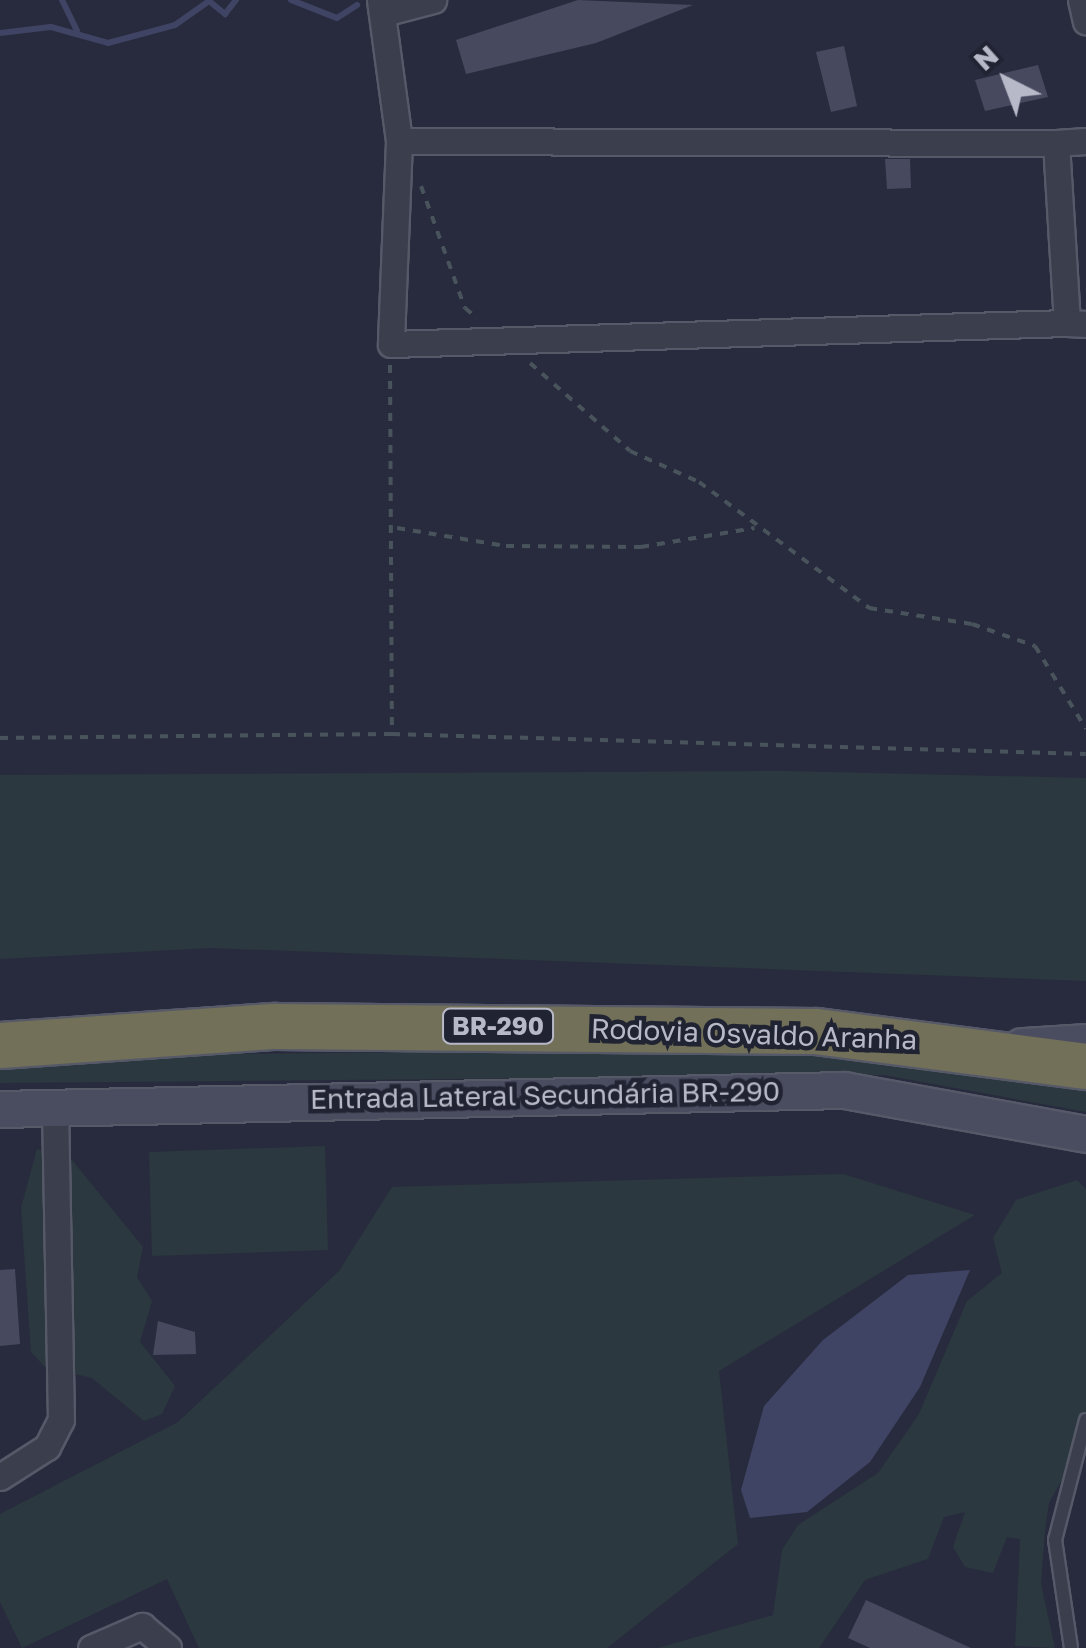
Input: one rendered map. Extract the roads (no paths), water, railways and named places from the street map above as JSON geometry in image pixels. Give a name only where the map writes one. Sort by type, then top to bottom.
[{"type":"highway","name":"Rodovia Osvaldo Aranha","points":[[0,1045],[275,1026],[816,1031],[996,1050],[1086,1066]]},
{"type":"main road","points":[[996,1050],[1086,1042]]},
{"type":"main road","name":"Entrada Lateral Secundária BR-290","points":[[0,1109],[844,1090],[1086,1134]]},
{"type":"street","points":[[433,0],[382,7],[399,141],[391,344],[1076,324],[1056,143]]},
{"type":"street","points":[[1081,0],[1086,21]]},
{"type":"street","points":[[399,141],[1086,141]]},
{"type":"street","points":[[0,1477],[47,1446],[61,1420],[55,1108]]},
{"type":"street","points":[[92,1648],[142,1626],[168,1648]]},
{"type":"lane","points":[[1070,1648],[1055,1540],[1086,1420]]},
{"type":"water","points":[[970,1270],[920,1387],[870,1462],[807,1512],[750,1518],[741,1490],[764,1406],[823,1340],[908,1275]]},
{"type":"waterway","points":[[62,0],[77,31]]},
{"type":"waterway","points":[[0,33],[51,27],[108,43],[175,25],[209,1],[225,14],[236,0]]},
{"type":"waterway","points":[[291,0],[337,18],[357,5]]}]
